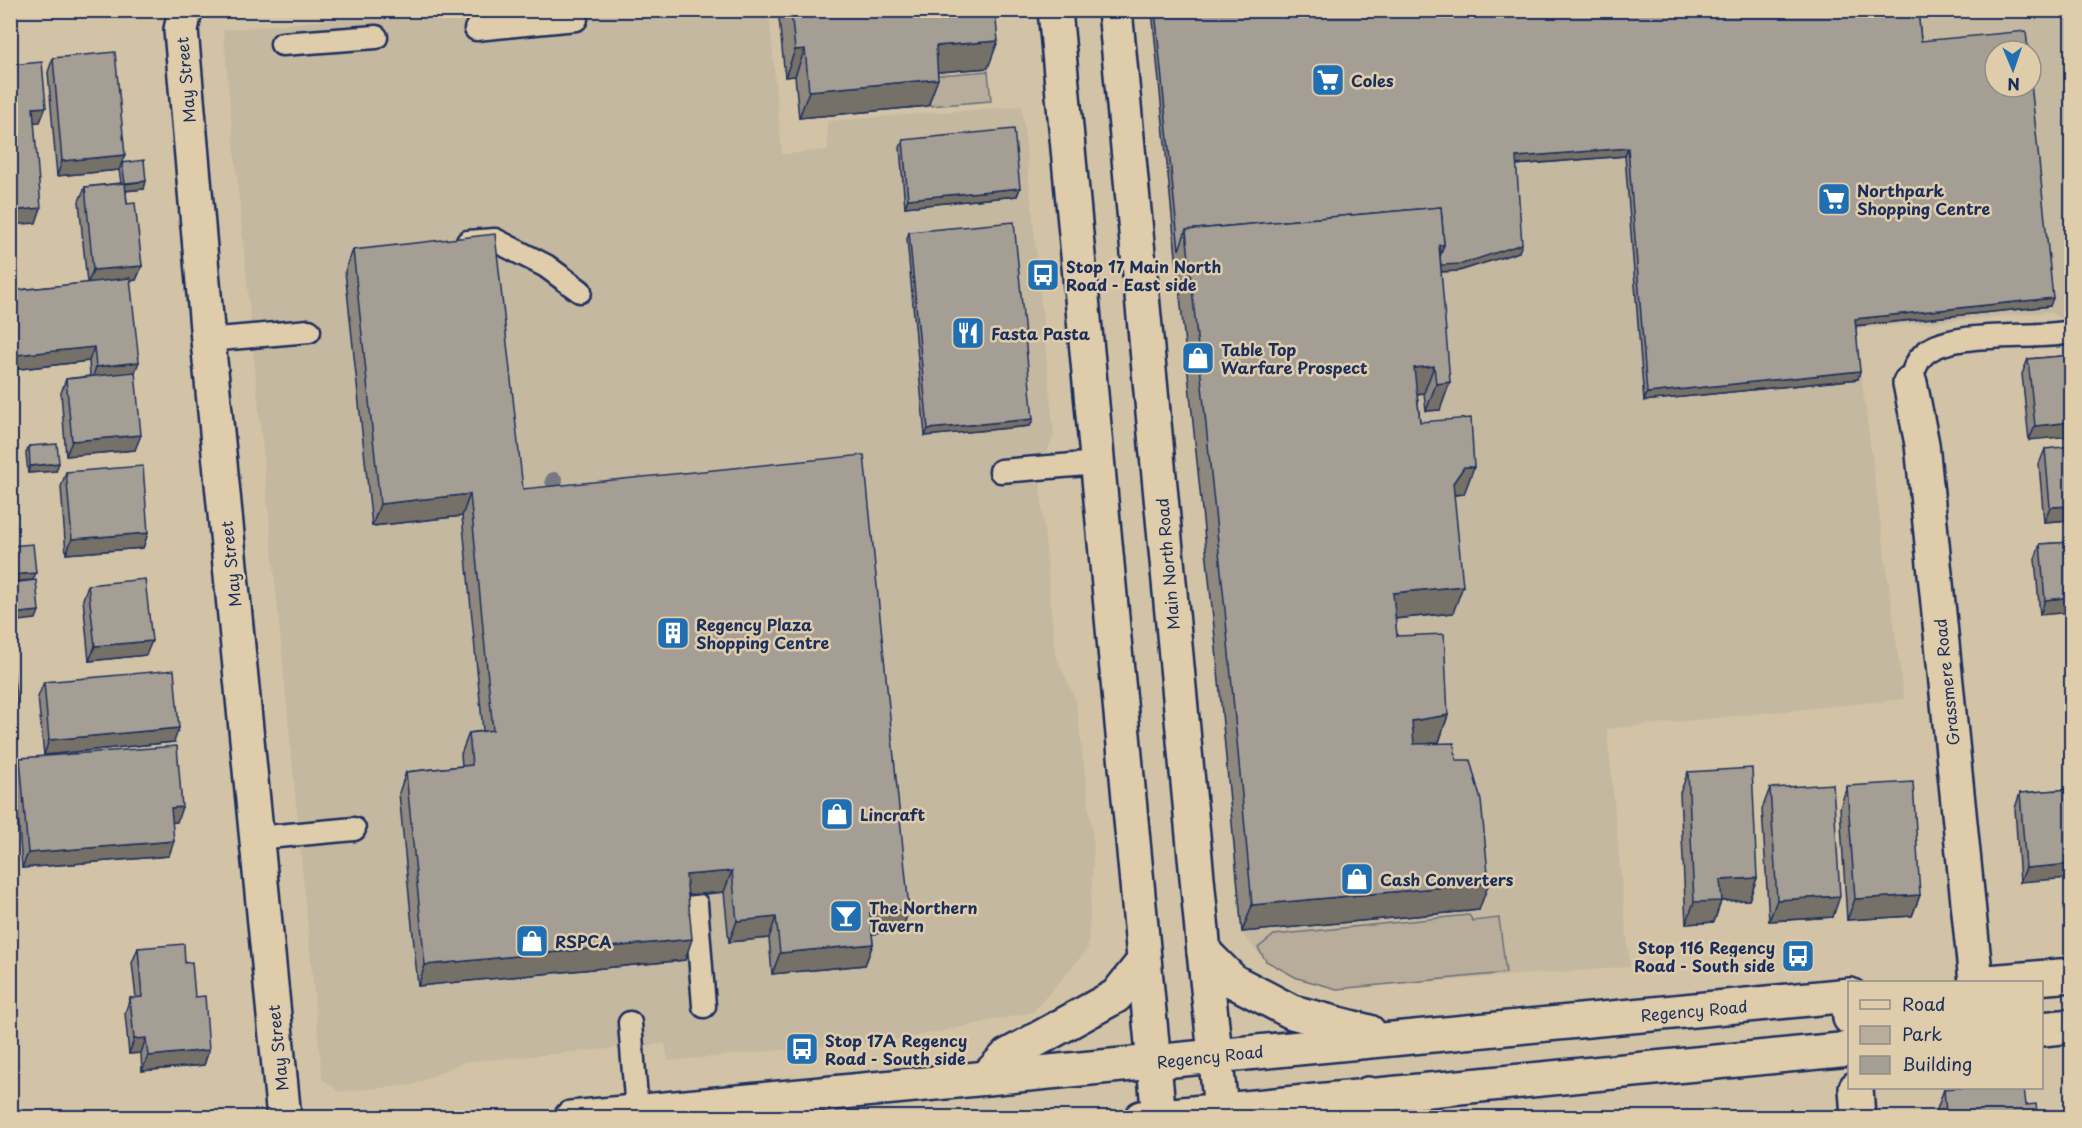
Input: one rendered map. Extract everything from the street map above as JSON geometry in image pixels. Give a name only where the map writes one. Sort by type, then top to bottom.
[{"type":"main road","name":"May Street","points":[[185,10],[181,30],[208,340],[284,1118]]},
{"type":"main road","points":[[1055,10],[1154,1062],[1153,1117],[1222,1113],[1368,1094],[1848,1050]]},
{"type":"main road","name":"Main North Road","points":[[1115,10],[1204,952],[1222,1113]]},
{"type":"main road","name":"Grassmere Road","points":[[1910,383],[1922,444],[1976,981]]},
{"type":"main road","points":[[1204,952],[1233,981],[1292,1012],[1391,1038]]},
{"type":"main road","points":[[986,1078],[1006,1056],[1116,996],[1144,961]]},
{"type":"main road","points":[[2001,981],[2072,975]]},
{"type":"main road","name":"Regency Road","points":[[571,1118],[1391,1038],[1848,1003]]},
{"type":"main road","points":[[2043,1029],[2072,1026]]},
{"type":"main road","points":[[1856,1089],[1858,1118]]},
{"type":"main road","points":[[1324,1118],[1368,1094]]},
{"type":"lane","points":[[476,29],[576,19]]},
{"type":"lane","points":[[282,44],[376,37]]},
{"type":"lane","points":[[452,244],[495,240],[546,266],[580,291]]},
{"type":"lane","points":[[208,340],[309,331]]},
{"type":"lane","points":[[1910,383],[1916,363],[1925,352],[1939,345],[1958,340],[2072,332]]},
{"type":"lane","points":[[1001,471],[1098,463]]},
{"type":"lane","points":[[256,838],[354,829]]},
{"type":"lane","points":[[696,904],[704,1006]]},
{"type":"lane","points":[[630,1023],[637,1112]]},
{"type":"shaded area","points":[[439,10],[769,11],[782,154],[828,150],[827,121],[1022,106],[1054,435],[1039,471],[1055,654],[1076,700],[1094,847],[1088,949],[1033,1012],[909,1038],[668,1061],[665,1044],[464,1062],[413,1085],[339,1092],[322,1079],[223,30]]},
{"type":"shaded area","points":[[1155,11],[2071,11],[2071,324],[2050,312],[1855,329],[1904,699],[1607,729],[1630,967],[1337,989],[1297,978],[1266,961],[1241,933]]},
{"type":"green space","points":[[988,71],[991,101],[930,106],[928,76]]},
{"type":"green space","points":[[1469,915],[1473,921],[1499,918],[1506,973],[1337,989],[1297,978],[1266,961],[1258,948],[1274,935]]},
{"type":"building","points":[[791,10],[995,10],[998,41],[936,46],[938,79],[809,91],[805,49],[795,50]]},
{"type":"building","name":"Northpark Shopping Centre","points":[[1155,10],[1918,10],[1921,41],[2026,31],[2027,39],[1983,39],[1983,99],[2033,99],[2053,298],[1855,319],[1860,371],[1647,393],[1628,148],[1516,157],[1522,244],[1462,264],[1441,265],[1440,257],[1444,245],[1441,207],[1186,230],[1179,250]]},
{"type":"building","points":[[115,52],[125,155],[62,161],[53,58]]},
{"type":"building","points":[[42,62],[46,107],[33,108],[41,208],[10,211],[10,65]]},
{"type":"building","points":[[1014,129],[1020,188],[908,199],[903,140]]},
{"type":"building","points":[[144,160],[146,181],[125,183],[122,163]]},
{"type":"building","points":[[125,183],[127,204],[135,203],[142,266],[93,270],[85,187]]},
{"type":"building","points":[[1441,207],[1444,245],[1439,245],[1450,382],[1436,384],[1434,366],[1414,368],[1420,422],[1471,418],[1474,467],[1464,467],[1453,483],[1463,586],[1393,593],[1397,636],[1444,634],[1448,715],[1412,721],[1414,744],[1454,743],[1456,760],[1470,760],[1481,801],[1489,883],[1252,905],[1225,610],[1186,230]]},
{"type":"building","name":"Fasta Pasta","points":[[1014,222],[1033,419],[928,429],[909,232]]},
{"type":"building","name":"Regency Plaza Shopping Centre","points":[[495,234],[523,489],[864,455],[909,909],[870,913],[873,944],[780,953],[776,917],[737,921],[732,871],[686,875],[692,939],[425,965],[406,772],[472,765],[469,733],[493,730],[470,494],[380,504],[353,250]]},
{"type":"building","points":[[130,278],[139,362],[96,367],[94,347],[16,355],[10,291]]},
{"type":"building","points":[[2072,355],[2072,422],[2035,426],[2028,359]]},
{"type":"building","points":[[135,372],[141,435],[72,441],[66,379]]},
{"type":"building","points":[[57,444],[59,463],[30,466],[29,446]]},
{"type":"building","points":[[2072,446],[2072,506],[2050,507],[2045,449]]},
{"type":"building","points":[[143,466],[148,533],[72,539],[66,472]]},
{"type":"building","points":[[2072,542],[2072,597],[2045,600],[2040,544]]},
{"type":"building","points":[[33,544],[36,573],[10,575],[10,546]]},
{"type":"building","points":[[145,579],[152,641],[95,646],[88,585]]},
{"type":"building","points":[[36,580],[39,611],[10,614],[10,583]]},
{"type":"building","points":[[13,669],[17,702],[10,703],[10,670]]},
{"type":"building","points":[[174,670],[179,728],[49,740],[44,682]]},
{"type":"building","points":[[177,746],[182,807],[171,808],[174,841],[28,853],[20,758]]},
{"type":"building","points":[[1752,768],[1757,878],[1720,880],[1722,901],[1694,902],[1688,772]]},
{"type":"building","points":[[1913,782],[1920,895],[1855,899],[1847,786]]},
{"type":"building","points":[[1833,784],[1840,896],[1777,900],[1770,788]]},
{"type":"building","points":[[2072,789],[2072,864],[2026,868],[2020,793]]},
{"type":"building","points":[[184,944],[185,963],[192,962],[195,997],[205,996],[209,1050],[148,1056],[146,1038],[134,1039],[130,998],[142,997],[138,948]]},
{"type":"building","points":[[1944,1089],[2024,1089],[2026,1105],[2036,1104],[2038,1118],[1936,1118],[1936,1114],[1946,1113]]},
{"type":"place","name":"Coles","points":[[1328,80]]},
{"type":"place","name":"Northpark Shopping Centre","points":[[1834,199]]},
{"type":"place","name":"Stop 17 Main North Road - East side","points":[[1043,275]]},
{"type":"place","name":"Fasta Pasta","points":[[968,333]]},
{"type":"place","name":"Table Top Warfare Prospect","points":[[1198,358]]},
{"type":"place","name":"Regency Plaza Shopping Centre","points":[[673,633]]},
{"type":"place","name":"Lincraft","points":[[837,814]]},
{"type":"place","name":"Cash Converters","points":[[1357,879]]},
{"type":"place","name":"The Northern Tavern","points":[[846,916]]},
{"type":"place","name":"RSPCA","points":[[532,941]]},
{"type":"place","name":"Stop 116 Regency Road - South side","points":[[1798,956]]},
{"type":"place","name":"Stop 17A Regency Road - South side","points":[[802,1049]]}]
